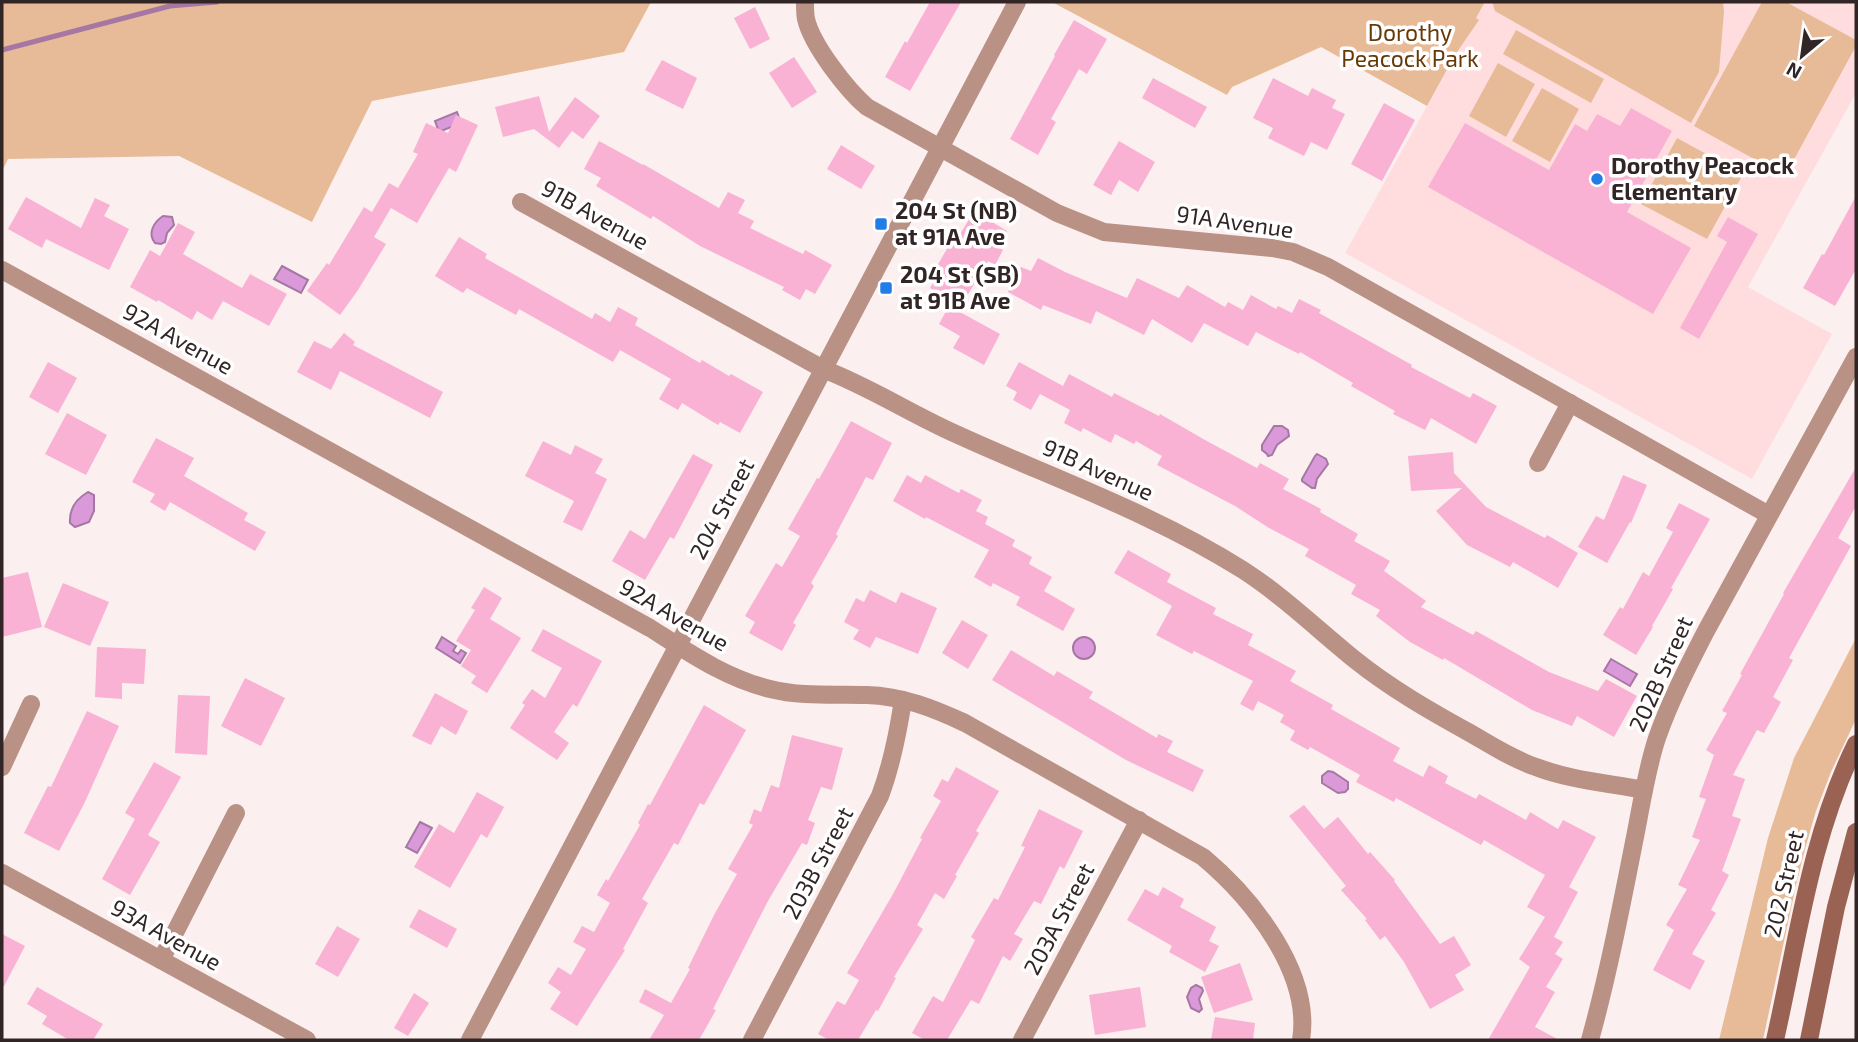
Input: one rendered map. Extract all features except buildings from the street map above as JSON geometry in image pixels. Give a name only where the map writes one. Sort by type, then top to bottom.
[{"type":"main road","name":"202 Street","points":[[1775,1040],[1816,851],[1825,820],[1856,744]]},
{"type":"main road","points":[[1809,1040],[1836,907],[1856,832]]},
{"type":"street","name":"91A Avenue","points":[[805,2],[806,20],[818,45],[851,93],[867,107],[1057,213],[1104,232],[1293,252],[1335,271],[1769,515]]},
{"type":"street","name":"204 Street","points":[[470,1040],[1017,2]]},
{"type":"street","name":"91B Avenue","points":[[521,202],[823,369],[852,380],[953,433],[1129,509],[1195,543],[1243,570],[1386,683],[1426,709],[1513,757],[1537,768],[1563,775],[1644,790]]},
{"type":"street","name":"92A Avenue","points":[[2,270],[650,628],[706,664],[742,681],[795,694],[869,695],[918,703],[965,723],[1203,857],[1245,898],[1276,942],[1297,984],[1303,1030],[1301,1040]]},
{"type":"street","name":"202B Street","points":[[1590,1040],[1601,1001],[1644,790],[1657,740],[1682,677],[1856,357]]},
{"type":"street","points":[[1538,463],[1570,403]]},
{"type":"street","name":"203B Street","points":[[752,1040],[880,796],[895,749],[903,700]]},
{"type":"street","points":[[2,767],[31,704]]},
{"type":"street","points":[[161,960],[236,813]]},
{"type":"street","name":"203A Street","points":[[1022,1040],[1139,820]]},
{"type":"street","name":"93A Avenue","points":[[2,873],[307,1040]]},
{"type":"shaded area","name":"Dorothy Peacock Elementary","points":[[1485,2],[1856,2],[1856,93],[1748,287],[1832,334],[1752,479],[1345,253]]},
{"type":"shaded area","points":[[457,112],[461,123],[439,132],[435,121]]},
{"type":"shaded area","points":[[163,216],[172,217],[174,225],[167,233],[165,242],[155,243],[153,228]]},
{"type":"shaded area","points":[[282,266],[308,280],[301,293],[274,279]]},
{"type":"shaded area","points":[[1274,426],[1282,426],[1288,430],[1289,436],[1268,456],[1262,450],[1262,445]]},
{"type":"shaded area","points":[[1317,454],[1326,459],[1328,464],[1317,479],[1315,488],[1312,488],[1302,479]]},
{"type":"shaded area","points":[[88,492],[94,495],[94,511],[89,522],[75,527],[70,523],[72,509]]},
{"type":"shaded area","points":[[442,637],[456,646],[453,651],[458,654],[461,650],[466,653],[460,663],[436,648]]},
{"type":"shaded area","points":[[1084,637],[1094,644],[1095,648],[1088,658],[1084,659],[1074,652],[1073,648],[1080,638]]},
{"type":"shaded area","points":[[1611,659],[1637,674],[1630,686],[1604,671]]},
{"type":"shaded area","points":[[1328,771],[1348,782],[1345,792],[1338,793],[1322,783],[1322,776]]},
{"type":"shaded area","points":[[420,822],[432,828],[417,853],[406,847]]},
{"type":"shaded area","points":[[1196,985],[1203,991],[1199,999],[1202,1009],[1199,1012],[1191,1008],[1187,997],[1191,988]]},
{"type":"green space","points":[[2,2],[651,2],[624,52],[372,101],[312,222],[179,156],[8,159],[2,171]]},
{"type":"green space","name":"Dorothy Peacock Park","points":[[1052,2],[1485,2],[1476,18],[1479,20],[1455,55],[1427,106],[1321,47],[1232,87],[1227,95]]},
{"type":"green space","points":[[1492,2],[1723,2],[1719,72],[1691,123],[1495,11]]},
{"type":"green space","points":[[1762,2],[1786,2],[1856,40],[1856,46],[1785,176],[1694,126]]},
{"type":"green space","points":[[1516,30],[1604,79],[1591,103],[1503,54]]},
{"type":"green space","points":[[1498,63],[1535,84],[1506,137],[1469,116]]},
{"type":"green space","points":[[1542,88],[1579,109],[1550,162],[1512,141]]},
{"type":"green space","points":[[1677,138],[1743,174],[1707,239],[1641,204]]},
{"type":"green space","points":[[1856,638],[1856,719],[1816,811],[1796,885],[1763,1040],[1719,1040],[1768,838],[1794,758]]},
{"type":"waterway","points":[[2,50],[170,6],[217,2]]},
{"type":"place","name":"Dorothy Peacock Elementary","points":[[1597,179]]},
{"type":"place","name":"204 St (NB) at 91A Ave","points":[[881,224]]},
{"type":"place","name":"204 St (SB) at 91B Ave","points":[[886,288]]}]
